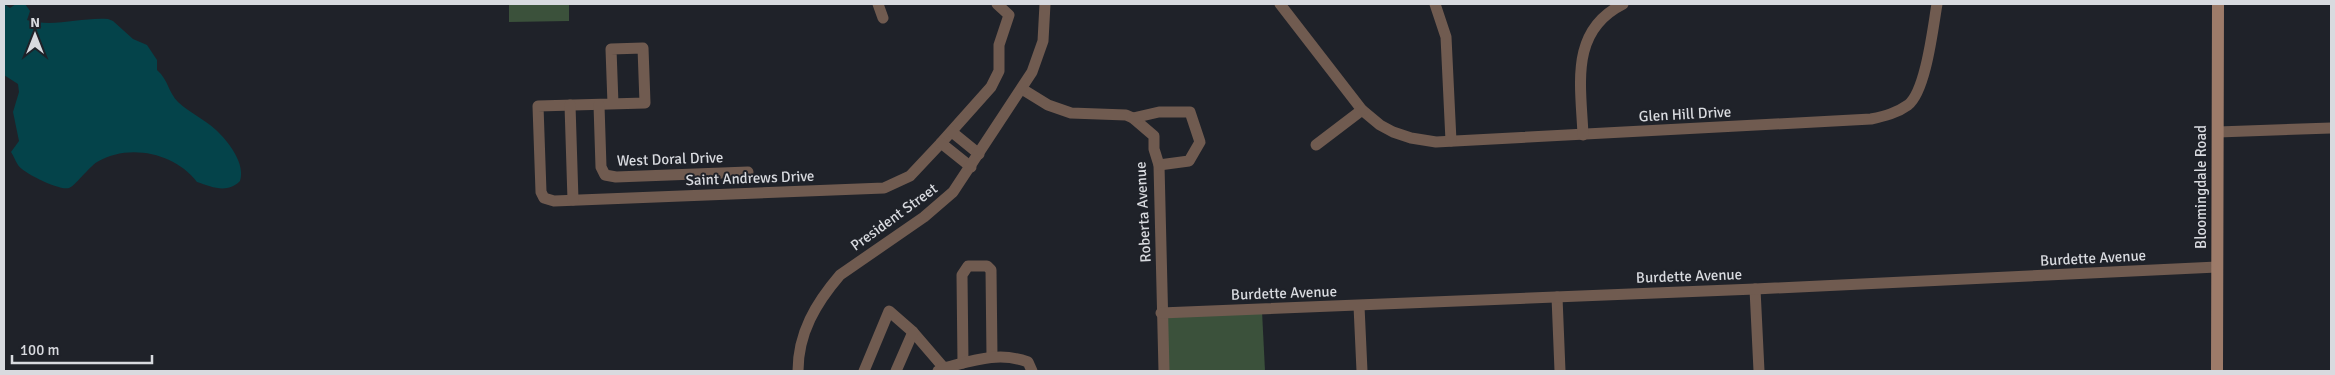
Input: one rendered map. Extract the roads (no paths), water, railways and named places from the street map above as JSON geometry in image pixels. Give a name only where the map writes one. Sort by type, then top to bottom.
[{"type":"main road","name":"Bloomingdale Road","points":[[2217,371],[2218,4]]},
{"type":"street","points":[[878,4],[883,18]]},
{"type":"street","name":"Saint Andrews Drive","points":[[570,105],[538,106],[542,192],[544,198],[554,201],[884,188],[910,176],[991,87],[996,78],[999,45],[1009,15],[997,4]]},
{"type":"street","name":"President Street","points":[[798,371],[801,344],[806,325],[818,302],[829,288],[840,275],[937,206],[953,192],[980,154],[1022,89],[1039,56],[1043,40],[1045,4]]},
{"type":"street","name":"Glen Hill Drive","points":[[1280,4],[1362,110],[1380,125],[1403,136],[1423,140],[1451,141],[1871,119],[1888,116],[1910,104],[1920,86],[1937,4]]},
{"type":"street","points":[[1435,4],[1446,37],[1451,141]]},
{"type":"street","points":[[1583,135],[1580,66],[1584,48],[1602,17],[1623,4]]},
{"type":"street","points":[[573,200],[570,105],[599,105],[645,103],[643,48],[610,49],[613,104]]},
{"type":"street","points":[[1022,89],[1048,105],[1071,114],[1120,114],[1133,118],[1158,112],[1190,112],[1200,142],[1189,161],[1158,165]]},
{"type":"street","name":"West Doral Drive","points":[[599,105],[601,167],[605,174],[616,177],[748,172]]},
{"type":"street","points":[[1316,144],[1362,110]]},
{"type":"street","name":"Roberta Avenue","points":[[1133,118],[1154,136],[1154,149],[1158,165],[1164,371]]},
{"type":"street","points":[[2218,132],[2331,128]]},
{"type":"street","points":[[952,132],[980,154]]},
{"type":"street","points":[[941,144],[971,167]]},
{"type":"street","points":[[963,363],[962,275],[968,266],[987,266],[991,270],[992,356]]},
{"type":"street","name":"Burdette Avenue","points":[[1161,313],[1755,289],[2217,267]]},
{"type":"street","points":[[1755,289],[1759,371]]},
{"type":"street","points":[[1557,297],[1560,371]]},
{"type":"street","points":[[1359,306],[1362,371]]},
{"type":"street","points":[[864,371],[889,311],[913,332],[941,370],[992,356],[1016,357],[1028,362],[1032,371]]},
{"type":"street","points":[[896,371],[913,332]]},
{"type":"water","points":[[4,4],[10,8],[16,4],[25,4],[30,11],[27,20],[37,22],[57,23],[88,19],[108,19],[113,21],[133,39],[147,45],[157,60],[157,70],[178,102],[216,130],[235,153],[240,167],[240,181],[235,185],[225,188],[208,186],[197,182],[177,164],[151,154],[137,152],[110,156],[97,162],[69,188],[50,184],[34,177],[21,168],[11,152],[19,141],[13,112],[19,92],[18,84],[4,75]]}]
